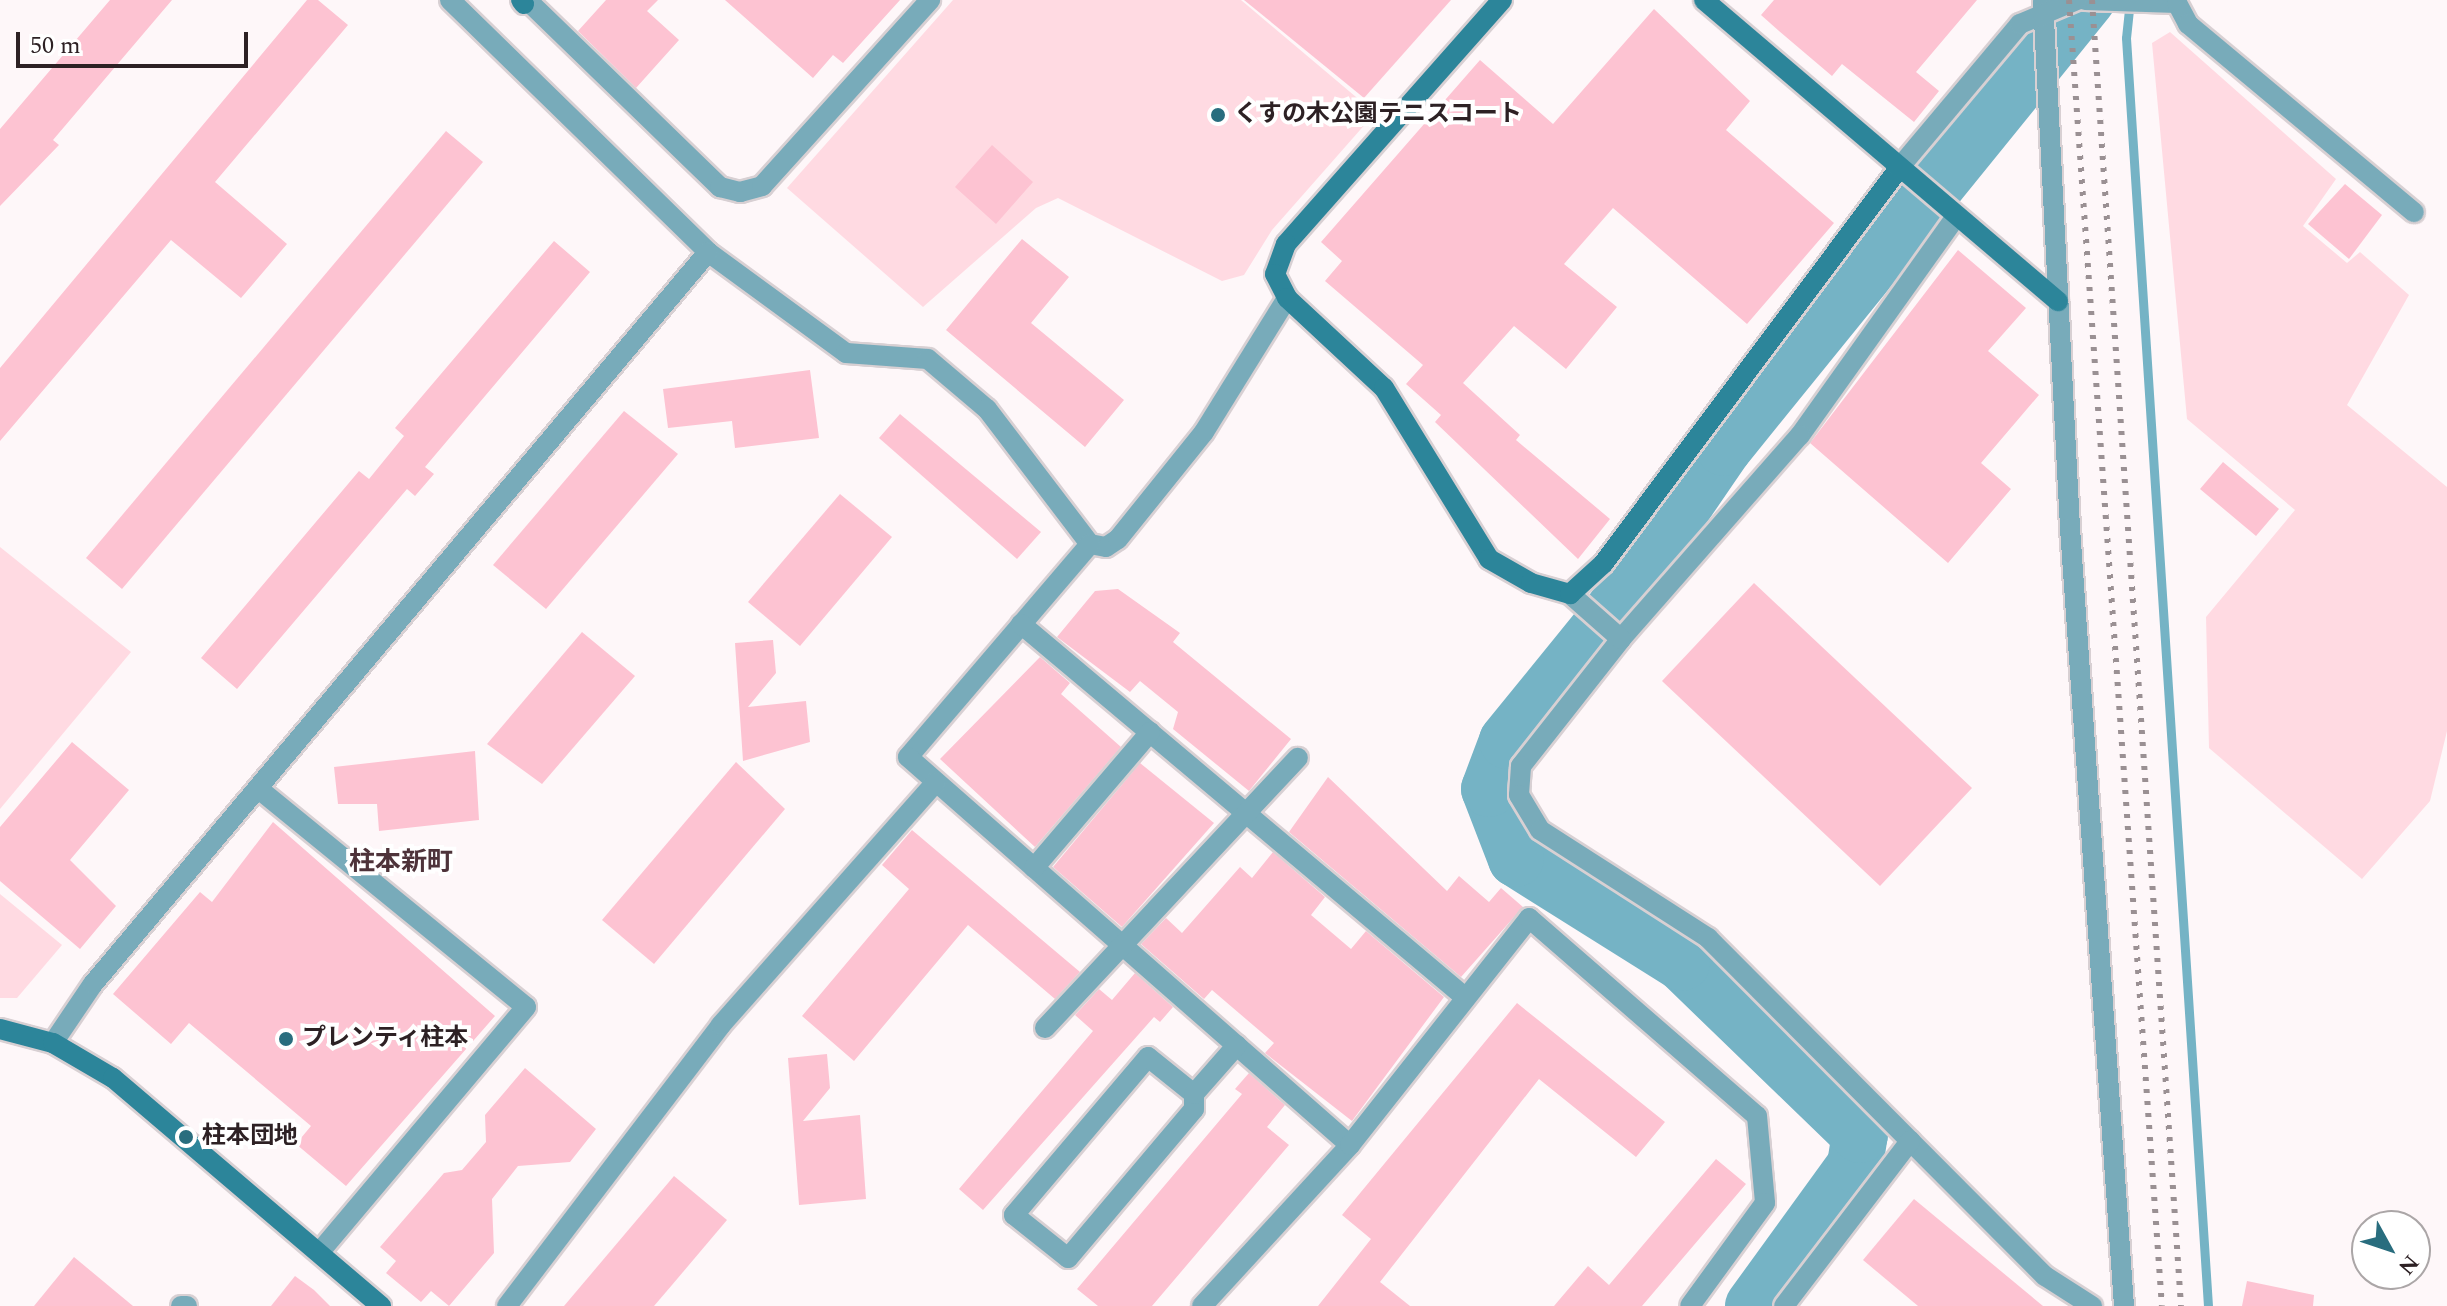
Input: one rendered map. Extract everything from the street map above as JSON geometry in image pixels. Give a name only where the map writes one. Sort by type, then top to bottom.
[{"type":"street","points":[[450,0],[708,252],[846,353],[928,359],[987,409],[1090,544],[1106,547],[1118,539],[1204,432],[1287,298]]},
{"type":"street","points":[[524,1],[720,187],[740,192],[762,186],[930,0]]},
{"type":"street","points":[[1502,0],[1286,244],[1275,274],[1287,298],[1384,388],[1489,559],[1570,594],[1621,639]]},
{"type":"street","points":[[1704,0],[1955,218],[2058,301]]},
{"type":"street","points":[[1570,594],[1603,564],[1899,168],[2020,24],[2044,5],[2077,0]]},
{"type":"street","points":[[2085,0],[2177,3],[2188,24],[2414,212]]},
{"type":"street","points":[[2044,5],[2058,301],[2124,1306]]},
{"type":"street","points":[[1955,218],[1800,435],[1621,639],[1521,766],[1519,795],[1540,830],[1708,938],[2045,1276],[2092,1306]]},
{"type":"street","points":[[53,1043],[93,984],[260,790],[708,252]]},
{"type":"street","points":[[1090,544],[908,757],[1350,1145]]},
{"type":"street","points":[[1021,624],[1248,818],[1466,998]]},
{"type":"street","points":[[1034,868],[1150,732]]},
{"type":"street","points":[[1045,1028],[1126,949],[1248,818],[1298,758]]},
{"type":"street","points":[[507,1306],[721,1025],[936,782]]},
{"type":"street","points":[[260,790],[526,1007],[320,1252]]},
{"type":"street","points":[[1202,1306],[1350,1145],[1529,918],[1757,1116],[1765,1203],[1690,1306]]},
{"type":"street","points":[[0,1029],[53,1043],[113,1078],[381,1306]]},
{"type":"street","points":[[1194,1094],[1148,1057],[1014,1215],[1068,1258],[1194,1109],[1194,1094],[1237,1045]]},
{"type":"street","points":[[1784,1306],[1910,1141]]},
{"type":"street","points":[[181,1306],[187,1306]]},
{"type":"shaded area","points":[[953,0],[1241,0],[1375,113],[1272,230],[1244,275],[1222,281],[1058,198],[1036,208],[923,307],[787,188]]},
{"type":"shaded area","points":[[2170,32],[2336,179],[2303,226],[2347,263],[2360,252],[2409,295],[2347,405],[2447,487],[2447,731],[2430,801],[2362,879],[2209,748],[2206,617],[2295,510],[2187,419],[2152,43]]},
{"type":"shaded area","points":[[0,547],[131,652],[0,809]]},
{"type":"shaded area","points":[[0,894],[62,945],[17,998],[0,998]]},
{"type":"building","points":[[110,0],[172,0],[53,140],[59,145],[0,206],[0,129]]},
{"type":"building","points":[[307,0],[318,0],[348,25],[215,182],[287,244],[241,298],[171,240],[0,441],[0,368]]},
{"type":"building","points":[[606,0],[658,0],[647,11],[679,40],[636,88],[578,31]]},
{"type":"building","points":[[725,0],[900,0],[843,63],[833,55],[813,78]]},
{"type":"building","points":[[1244,0],[1451,0],[1364,98]]},
{"type":"building","points":[[1774,0],[1977,0],[1916,72],[1939,91],[1914,122],[1842,64],[1832,76],[1779,31],[1761,15]]},
{"type":"building","points":[[1654,9],[1750,101],[1726,130],[1834,223],[1747,324],[1613,208],[1564,264],[1617,307],[1566,369],[1514,326],[1463,383],[1520,435],[1516,440],[1610,519],[1578,559],[1435,422],[1441,415],[1406,384],[1423,365],[1325,281],[1342,261],[1321,242],[1480,60],[1553,124]]},
{"type":"building","points":[[446,131],[483,162],[122,589],[86,558]]},
{"type":"building","points":[[992,145],[1033,182],[996,224],[955,187]]},
{"type":"building","points":[[2345,184],[2382,215],[2349,259],[2308,224]]},
{"type":"building","points":[[1022,239],[1069,277],[1031,323],[1124,400],[1085,447],[946,330]]},
{"type":"building","points":[[554,241],[590,272],[425,467],[434,474],[415,496],[407,489],[237,689],[201,658],[359,471],[369,479],[404,436],[395,428]]},
{"type":"building","points":[[1958,250],[2026,308],[1988,351],[2039,395],[1981,463],[2011,489],[1948,563],[1810,443]]},
{"type":"building","points":[[810,370],[819,438],[735,448],[732,421],[668,428],[663,389]]},
{"type":"building","points":[[624,411],[678,454],[546,609],[493,565]]},
{"type":"building","points":[[900,414],[1041,532],[1017,559],[879,438]]},
{"type":"building","points":[[2223,462],[2279,509],[2256,536],[2200,489]]},
{"type":"building","points":[[840,494],[892,537],[800,646],[748,602]]},
{"type":"building","points":[[1754,583],[1972,788],[1880,886],[1662,681]]},
{"type":"building","points":[[1118,589],[1180,633],[1173,642],[1291,739],[1249,791],[1173,729],[1178,712],[1140,681],[1130,692],[1057,637],[1095,591]]},
{"type":"building","points":[[582,632],[635,676],[542,784],[487,744]]},
{"type":"building","points":[[773,640],[776,673],[748,707],[806,701],[810,742],[743,761],[735,643]]},
{"type":"building","points":[[1040,657],[1070,683],[1061,694],[1121,747],[1035,847],[940,759]]},
{"type":"building","points":[[72,742],[129,790],[70,860],[116,906],[80,949],[0,881],[0,827]]},
{"type":"building","points":[[475,751],[479,820],[379,831],[377,804],[338,804],[334,767]]},
{"type":"building","points":[[736,762],[785,809],[654,964],[602,920]]},
{"type":"building","points":[[1140,763],[1214,823],[1122,927],[1053,867]]},
{"type":"building","points":[[1328,777],[1447,891],[1459,876],[1489,902],[1501,888],[1523,907],[1461,977],[1289,832]]},
{"type":"building","points":[[273,822],[495,1016],[346,1186],[296,1144],[311,1126],[189,1023],[171,1044],[113,994],[200,892],[212,902]]},
{"type":"building","points":[[912,830],[1080,972],[1055,999],[968,925],[854,1061],[802,1016],[909,889],[882,865]]},
{"type":"building","points":[[1273,852],[1325,897],[1311,915],[1351,949],[1366,931],[1444,997],[1352,1121],[1265,1053],[1274,1043],[1212,990],[1204,999],[1141,944],[1166,918],[1182,933],[1240,867],[1252,878]]},
{"type":"building","points":[[1135,973],[1173,1007],[1160,1022],[1154,1017],[983,1210],[959,1189],[1093,1031],[1075,1015],[1099,989],[1112,1000]]},
{"type":"building","points":[[1517,1003],[1665,1122],[1636,1157],[1539,1079],[1380,1282],[1410,1306],[1318,1306],[1371,1239],[1342,1215]]},
{"type":"building","points":[[827,1054],[830,1088],[803,1121],[860,1115],[866,1199],[799,1205],[788,1058]]},
{"type":"building","points":[[525,1068],[596,1129],[570,1162],[518,1166],[492,1199],[494,1253],[449,1306],[431,1291],[421,1302],[386,1273],[396,1261],[380,1247],[444,1173],[462,1170],[486,1142],[485,1115]]},
{"type":"building","points":[[1249,1073],[1285,1105],[1267,1127],[1289,1145],[1152,1306],[1098,1306],[1077,1289],[1242,1094],[1235,1089]]},
{"type":"building","points":[[1716,1159],[1746,1184],[1642,1306],[1554,1306],[1588,1266],[1609,1285]]},
{"type":"building","points":[[674,1176],[727,1220],[654,1306],[564,1306]]},
{"type":"building","points":[[1914,1199],[2043,1306],[1918,1306],[1863,1260]]},
{"type":"building","points":[[74,1257],[133,1306],[34,1306]]},
{"type":"building","points":[[295,1276],[314,1290],[330,1306],[271,1306]]},
{"type":"building","points":[[2247,1281],[2314,1295],[2313,1306],[2242,1306]]},
{"type":"waterway","points":[[1753,1306],[1855,1165],[1860,1135],[1682,963],[1516,859],[1489,789],[1507,741],[1611,613],[1724,448],[2087,0]]},
{"type":"waterway","points":[[2130,0],[2126,38],[2208,1306]]},
{"type":"railway","points":[[2069,0],[2162,1306]]},
{"type":"railway","points":[[2092,0],[2181,1306]]},
{"type":"place","name":"くすの木公園テニスコート","points":[[1218,115]]},
{"type":"place","name":"プレンティ柱本","points":[[286,1039]]},
{"type":"place","name":"柱本団地","points":[[186,1137]]},
{"type":"district","name":"柱本新町","points":[[401,863]]}]
